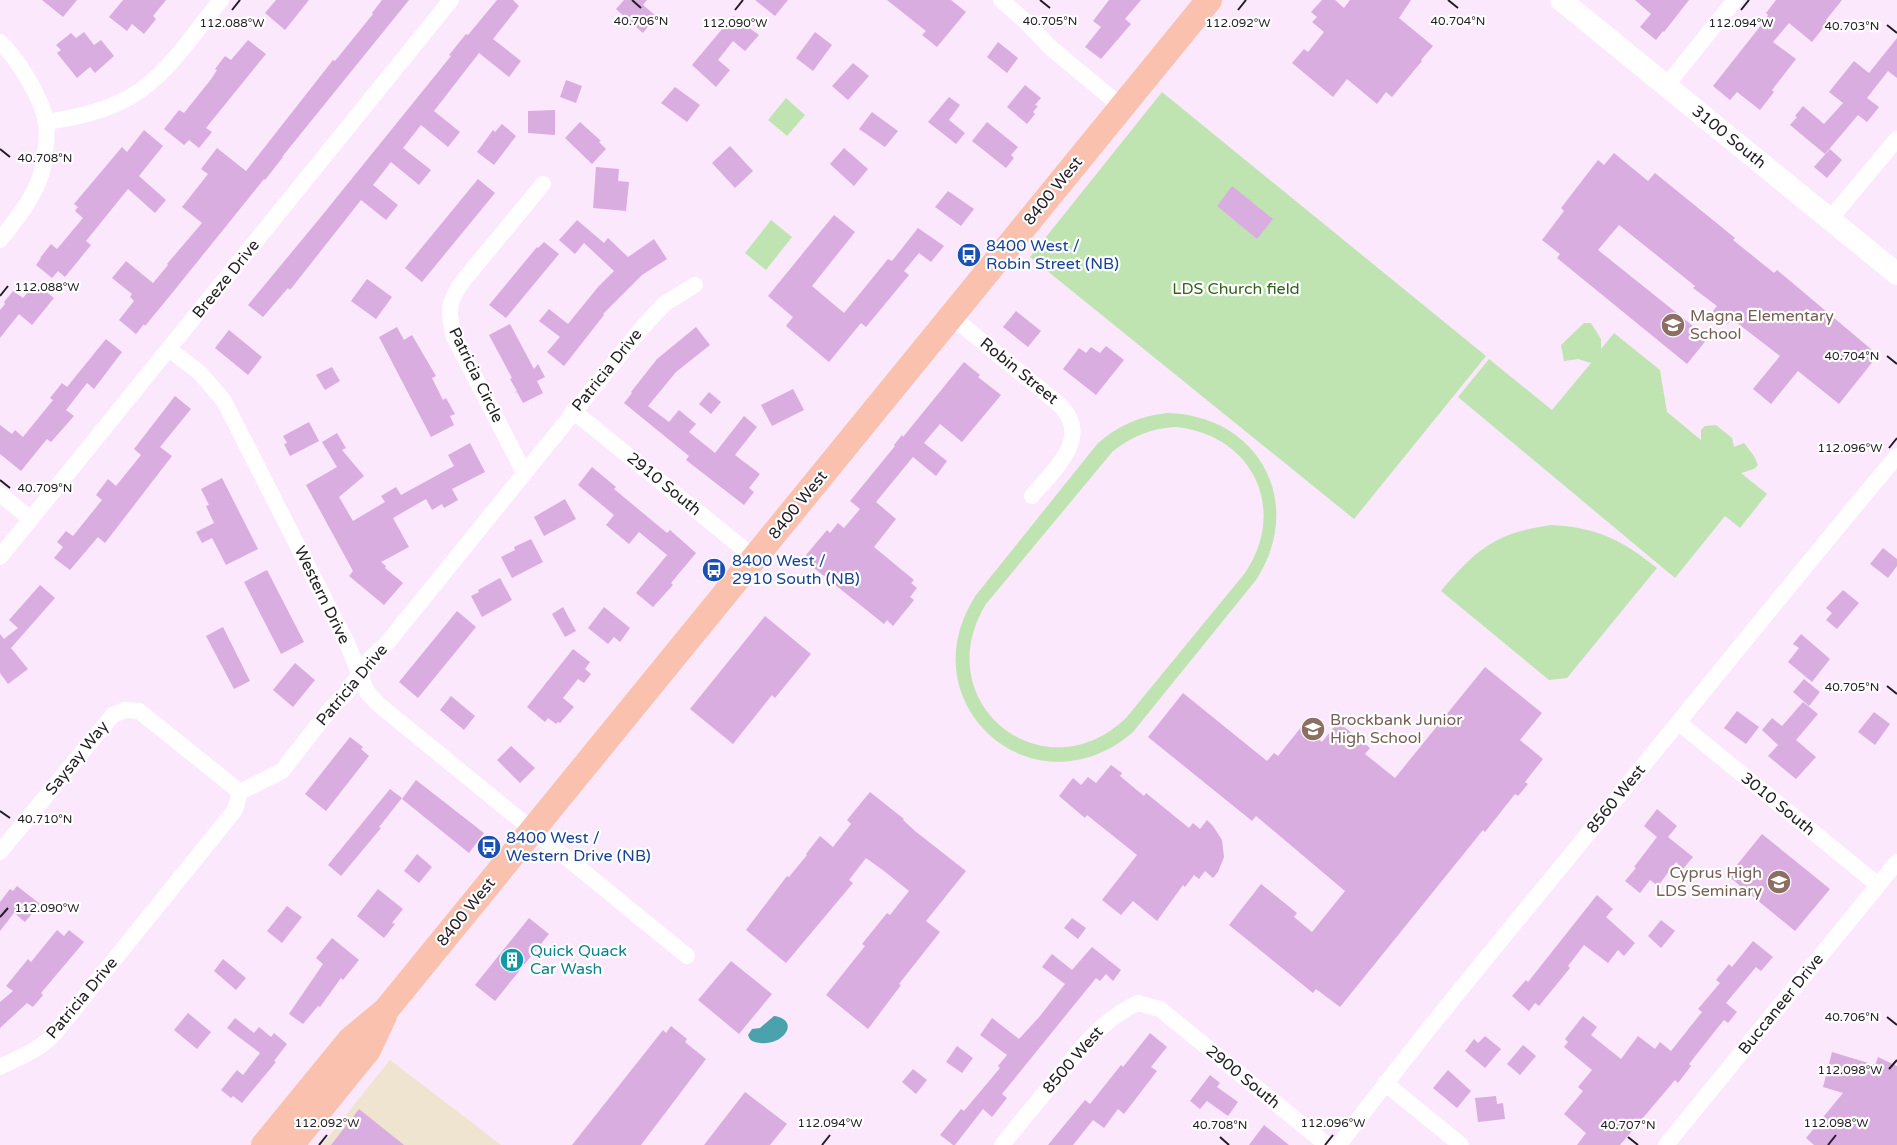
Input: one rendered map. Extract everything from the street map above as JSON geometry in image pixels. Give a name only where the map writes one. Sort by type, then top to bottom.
[{"type":"main road","name":"8400 West","points":[[264,1145],[350,1040],[386,1010],[1209,0]]},
{"type":"main road","name":"8400 West","points":[[290,1145],[368,1050],[386,1010]]},
{"type":"street","points":[[46,122],[97,112],[129,97],[150,82],[172,60],[221,0]]},
{"type":"street","name":"Breeze Drive","points":[[0,557],[452,0]]},
{"type":"street","points":[[1001,0],[1051,48],[1122,107]]},
{"type":"street","name":"3100 South","points":[[1561,0],[1897,274]]},
{"type":"street","points":[[1666,86],[1735,0]]},
{"type":"street","points":[[0,42],[20,67],[33,89],[46,122],[45,147],[40,175],[28,202],[0,240]]},
{"type":"street","points":[[1830,219],[1897,139]]},
{"type":"street","name":"Patricia Circle","points":[[524,472],[454,337],[449,318],[455,292],[543,184]]},
{"type":"street","name":"Patricia Drive","points":[[0,1067],[46,1043],[55,1033],[236,810],[240,792],[282,771],[331,708],[345,695],[370,659],[388,642],[655,312],[675,296],[695,285]]},
{"type":"street","name":"Robin Street","points":[[951,316],[1061,406],[1071,419],[1074,435],[1069,448],[1032,496]]},
{"type":"street","name":"Western Drive","points":[[169,350],[200,373],[224,401],[347,643],[367,692],[378,704],[688,956]]},
{"type":"street","name":"2910 South","points":[[573,411],[755,558]]},
{"type":"street","name":"8560 West","points":[[1339,1145],[1385,1083],[1805,565],[1897,456]]},
{"type":"street","points":[[0,494],[31,519]]},
{"type":"street","name":"Saysay Way","points":[[0,852],[113,715],[125,710],[139,711],[240,792]]},
{"type":"street","name":"3010 South","points":[[1678,722],[1878,885]]},
{"type":"street","name":"Buccaneer Drive","points":[[1666,1145],[1897,862]]},
{"type":"street","name":"8500 West","points":[[1002,1145],[1078,1052],[1109,1020],[1123,1010],[1138,1003],[1160,1009]]},
{"type":"street","name":"2900 South","points":[[1160,1009],[1326,1145]]},
{"type":"street","points":[[1385,1083],[1461,1145]]},
{"type":"shaded area","points":[[390,1060],[501,1145],[322,1145]]},
{"type":"green space","name":"LDS Church field","points":[[1162,92],[1486,356],[1354,519],[1030,257]]},
{"type":"green space","points":[[786,98],[805,115],[787,136],[768,120]]},
{"type":"green space","points":[[771,220],[792,237],[766,270],[745,253]]},
{"type":"green space","points":[[1584,323],[1591,323],[1601,339],[1601,349],[1614,333],[1660,370],[1667,412],[1701,440],[1701,430],[1705,426],[1716,425],[1732,438],[1734,447],[1744,443],[1758,465],[1754,469],[1741,473],[1767,494],[1740,528],[1725,516],[1675,578],[1458,397],[1489,359],[1552,410],[1591,363],[1578,359],[1564,361],[1561,345]]},
{"type":"green space","points":[[1167,413],[1199,418],[1227,429],[1249,446],[1265,468],[1274,494],[1276,522],[1270,551],[1256,580],[1133,732],[1095,755],[1057,762],[1022,755],[991,736],[969,709],[957,674],[958,636],[976,595],[1098,443],[1130,422]],"holes":[[[1176,427],[1203,433],[1225,444],[1243,460],[1256,479],[1262,501],[1263,524],[1258,549],[1245,573],[1126,718],[1094,740],[1061,747],[1029,742],[1002,727],[982,704],[971,674],[971,640],[986,604],[1113,451],[1135,437],[1159,429]]]},
{"type":"green space","points":[[1551,525],[1582,529],[1608,537],[1632,550],[1657,568],[1567,678],[1549,680],[1441,591],[1465,564],[1488,545],[1516,533]]},
{"type":"water","points":[[774,1016],[782,1018],[787,1022],[788,1027],[782,1037],[769,1043],[758,1043],[751,1040],[748,1035],[752,1029],[760,1028]]},
{"type":"building","points":[[42,0],[77,0],[63,17]]},
{"type":"building","points":[[123,0],[166,0],[153,16],[156,19],[144,34],[132,24],[127,31],[109,17]]},
{"type":"building","points":[[276,0],[309,0],[285,30],[265,13]]},
{"type":"building","points":[[382,0],[409,0],[265,180],[145,326],[144,324],[136,334],[119,320],[134,301],[130,297],[132,294],[112,278],[126,261],[153,283],[202,223],[182,207],[208,174],[201,169],[217,148],[246,171],[333,60],[335,61],[373,14]]},
{"type":"building","points":[[497,0],[513,0],[519,6],[493,39],[521,61],[509,77],[479,53],[434,111],[460,132],[448,147],[421,125],[403,148],[431,170],[419,185],[391,162],[373,185],[398,205],[386,220],[361,200],[290,290],[288,288],[263,317],[248,305],[451,56],[449,55],[466,34],[468,35]]},
{"type":"building","points":[[624,0],[647,0],[643,5],[656,16],[643,33],[616,9]]},
{"type":"building","points":[[755,0],[788,0],[775,16]]},
{"type":"building","points":[[887,0],[951,0],[966,12],[937,47],[922,35],[926,31]]},
{"type":"building","points":[[1109,0],[1141,0],[1125,19],[1131,24],[1101,59],[1085,47],[1101,27],[1093,21]]},
{"type":"building","points":[[1322,0],[1335,0],[1344,8],[1350,0],[1411,0],[1399,18],[1433,46],[1392,97],[1386,92],[1377,104],[1347,79],[1333,97],[1292,63],[1304,49],[1308,52],[1324,32],[1312,22],[1317,17],[1311,12]]},
{"type":"building","points":[[1635,0],[1689,0],[1656,40],[1640,27],[1651,14]]},
{"type":"building","points":[[1776,0],[1842,0],[1812,42],[1789,23],[1773,42],[1796,59],[1772,90],[1774,92],[1760,110],[1737,92],[1730,100],[1713,86],[1762,24],[1768,15],[1766,13]]},
{"type":"building","points":[[733,16],[759,35],[745,51],[733,41],[718,60],[730,70],[716,87],[692,65]]},
{"type":"building","points":[[84,32],[94,45],[101,40],[114,56],[95,73],[90,67],[77,78],[57,53],[61,50],[56,45],[71,33],[76,38]]},
{"type":"building","points":[[815,32],[832,45],[813,71],[796,58]]},
{"type":"building","points":[[1897,38],[1897,78],[1888,71],[1867,98],[1879,107],[1867,122],[1858,115],[1825,154],[1790,125],[1803,106],[1824,124],[1843,103],[1829,92],[1854,61],[1869,73]]},
{"type":"building","points":[[248,40],[266,54],[206,128],[212,132],[199,148],[189,140],[184,145],[164,129],[179,110],[184,113],[212,78],[217,70],[215,69],[225,56],[231,60]]},
{"type":"building","points":[[998,42],[1018,58],[1007,73],[987,57]]},
{"type":"building","points":[[853,63],[869,76],[848,100],[832,86]]},
{"type":"building","points":[[566,80],[582,86],[576,103],[560,97]]},
{"type":"building","points":[[1025,85],[1041,98],[1035,105],[1038,106],[1033,112],[1035,114],[1027,124],[1007,107]]},
{"type":"building","points":[[675,87],[700,105],[687,122],[661,103]]},
{"type":"building","points":[[949,97],[960,105],[949,120],[965,133],[956,144],[928,122]]},
{"type":"building","points":[[555,110],[555,135],[528,133],[528,111]]},
{"type":"building","points":[[872,112],[898,131],[885,147],[859,129]]},
{"type":"building","points":[[580,122],[601,141],[599,142],[606,149],[592,164],[565,138]]},
{"type":"building","points":[[987,122],[1018,147],[1011,155],[1014,158],[1006,168],[972,141]]},
{"type":"building","points":[[502,124],[516,136],[494,165],[477,152],[493,130],[495,132]]},
{"type":"building","points":[[144,130],[163,146],[139,176],[166,200],[155,213],[128,189],[86,241],[91,245],[65,277],[58,271],[52,278],[36,265],[40,258],[51,244],[57,249],[83,218],[75,211],[78,207],[74,204],[122,147],[127,152]]},
{"type":"building","points":[[730,146],[753,171],[735,188],[712,163]]},
{"type":"building","points":[[844,148],[868,169],[854,186],[830,164]]},
{"type":"building","points":[[1830,149],[1842,160],[1827,178],[1814,167]]},
{"type":"building","points":[[1614,153],[1648,181],[1655,173],[1735,238],[1733,240],[1774,273],[1777,270],[1878,355],[1839,404],[1798,371],[1771,404],[1753,389],[1780,356],[1732,319],[1728,324],[1723,323],[1714,315],[1713,311],[1717,306],[1619,225],[1598,250],[1708,338],[1687,364],[1557,258],[1560,254],[1542,240],[1564,211],[1561,208],[1598,160],[1604,165]]},
{"type":"building","points":[[596,167],[619,169],[618,181],[629,182],[626,211],[593,208]]},
{"type":"building","points":[[478,179],[495,193],[422,282],[405,268]]},
{"type":"building","points":[[1232,186],[1273,219],[1257,239],[1217,206]]},
{"type":"building","points":[[948,191],[974,209],[961,226],[935,207]]},
{"type":"building","points":[[834,215],[855,232],[812,286],[844,313],[888,259],[892,261],[918,228],[944,246],[931,262],[919,253],[904,271],[909,275],[866,327],[861,323],[829,362],[786,326],[793,317],[768,296]]},
{"type":"building","points":[[577,220],[604,243],[608,238],[628,257],[654,239],[667,259],[642,275],[603,314],[564,366],[547,352],[560,337],[539,321],[549,309],[568,324],[598,287],[614,271],[584,243],[575,254],[559,240]]},
{"type":"building","points":[[544,242],[559,254],[506,318],[489,305],[537,247]]},
{"type":"building","points":[[367,279],[392,297],[376,319],[351,301]]},
{"type":"building","points":[[35,283],[54,298],[32,325],[19,314],[0,338],[0,310],[5,304],[4,302],[13,291],[23,298]]},
{"type":"building","points":[[1016,311],[1041,331],[1028,347],[1003,327]]},
{"type":"building","points":[[510,324],[534,369],[538,364],[545,377],[537,381],[543,393],[523,403],[517,392],[514,394],[517,391],[510,379],[512,378],[489,335]]},
{"type":"building","points":[[397,327],[404,340],[412,335],[436,376],[432,378],[443,400],[446,398],[455,414],[450,416],[454,425],[431,437],[379,337]]},
{"type":"building","points":[[696,327],[710,345],[676,372],[648,406],[669,422],[679,410],[696,424],[689,432],[715,453],[744,416],[757,427],[735,455],[760,474],[749,488],[754,492],[744,505],[686,460],[689,456],[624,403],[657,359]]},
{"type":"building","points":[[229,330],[262,357],[248,375],[215,348]]},
{"type":"building","points":[[106,339],[122,352],[94,389],[87,383],[66,410],[74,416],[51,442],[47,439],[21,471],[0,454],[0,425],[12,434],[15,430],[23,437],[53,400],[50,398],[62,383],[67,387]]},
{"type":"building","points":[[1106,346],[1124,360],[1096,395],[1063,369],[1079,348],[1086,353],[1091,347],[1100,353]]},
{"type":"building","points":[[964,362],[980,375],[978,377],[1001,395],[962,442],[940,424],[924,443],[947,461],[936,476],[913,457],[876,502],[896,519],[874,547],[914,580],[911,583],[917,588],[910,597],[914,600],[893,626],[887,620],[884,624],[809,564],[812,560],[806,555],[827,530],[830,533],[838,523],[844,528],[860,509],[850,501],[902,435],[903,437]]},
{"type":"building","points":[[332,367],[340,381],[325,390],[316,375]]},
{"type":"building","points":[[793,389],[804,410],[772,426],[761,405]]},
{"type":"building","points":[[709,392],[721,402],[711,414],[699,404]]},
{"type":"building","points":[[175,396],[191,409],[160,447],[172,456],[105,543],[98,537],[70,570],[54,558],[63,547],[57,542],[66,531],[73,536],[102,500],[96,495],[108,479],[116,486],[141,455],[134,449]]},
{"type":"building","points":[[309,422],[319,441],[290,456],[284,444],[287,443],[283,436]]},
{"type":"building","points":[[337,433],[346,448],[342,450],[364,476],[339,497],[353,521],[385,502],[381,496],[396,487],[401,495],[454,466],[448,455],[470,443],[485,472],[452,489],[458,500],[444,508],[442,504],[432,510],[426,499],[393,518],[409,547],[381,562],[386,566],[385,568],[403,583],[384,605],[349,576],[353,571],[306,485],[337,467],[322,442]]},
{"type":"building","points":[[592,467],[616,487],[614,489],[667,533],[670,530],[696,553],[671,583],[673,585],[653,607],[636,593],[667,555],[639,532],[629,544],[606,525],[614,515],[578,485]]},
{"type":"building","points":[[222,478],[258,549],[226,565],[212,538],[202,543],[196,532],[214,523],[206,506],[209,505],[201,489]]},
{"type":"building","points":[[565,499],[576,519],[544,536],[534,517]]},
{"type":"building","points":[[531,539],[543,562],[512,578],[501,557],[515,550],[514,547]]},
{"type":"building","points":[[1883,548],[1897,559],[1897,566],[1888,578],[1870,564]]},
{"type":"building","points":[[267,570],[304,642],[281,654],[244,582]]},
{"type":"building","points":[[500,578],[512,600],[482,617],[471,596]]},
{"type":"building","points":[[40,585],[55,598],[11,648],[28,669],[8,684],[0,673],[0,634],[4,639],[18,628],[9,620]]},
{"type":"building","points":[[1843,590],[1859,603],[1837,629],[1826,620],[1832,613],[1826,608]]},
{"type":"building","points":[[563,607],[576,631],[565,637],[552,614]]},
{"type":"building","points":[[604,607],[630,628],[620,642],[614,637],[608,644],[588,628]]},
{"type":"building","points":[[457,611],[476,627],[418,698],[399,682]]},
{"type":"building","points":[[765,616],[811,654],[775,698],[772,695],[733,744],[690,709]]},
{"type":"building","points":[[223,627],[250,681],[234,689],[206,636]]},
{"type":"building","points":[[1801,634],[1830,659],[1812,682],[1788,662],[1799,648],[1793,644]]},
{"type":"building","points":[[573,649],[590,662],[585,669],[591,674],[584,683],[578,679],[563,698],[574,707],[560,723],[556,724],[548,718],[545,722],[527,707]]},
{"type":"building","points":[[295,663],[315,680],[293,707],[273,690]]},
{"type":"building","points":[[1485,667],[1542,713],[1520,740],[1543,759],[1525,782],[1528,784],[1518,796],[1515,794],[1485,832],[1483,830],[1340,1007],[1316,989],[1313,993],[1229,925],[1261,884],[1297,913],[1294,917],[1312,932],[1345,891],[1256,816],[1252,821],[1148,737],[1183,693],[1267,761],[1274,753],[1278,756],[1302,726],[1322,742],[1338,722],[1370,748],[1365,754],[1395,778]]},
{"type":"building","points":[[1804,679],[1820,692],[1809,706],[1793,692]]},
{"type":"building","points":[[451,696],[475,716],[464,730],[440,710]]},
{"type":"building","points":[[1803,702],[1818,714],[1796,740],[1816,757],[1796,779],[1768,756],[1778,745],[1762,730],[1772,718],[1782,726]]},
{"type":"building","points":[[1737,711],[1759,727],[1746,744],[1724,728]]},
{"type":"building","points":[[1874,712],[1890,724],[1875,745],[1858,732]]},
{"type":"building","points":[[350,737],[363,747],[361,749],[369,756],[326,811],[305,794]]},
{"type":"building","points":[[511,746],[535,768],[520,783],[497,760]]},
{"type":"building","points":[[1111,765],[1122,773],[1120,776],[1144,796],[1146,793],[1189,828],[1193,823],[1200,829],[1207,820],[1222,840],[1224,857],[1218,872],[1213,878],[1205,871],[1199,879],[1194,875],[1185,887],[1183,885],[1157,921],[1133,901],[1121,915],[1102,900],[1137,855],[1087,815],[1085,818],[1059,796],[1073,778],[1081,785],[1088,777],[1096,783]]},
{"type":"building","points":[[416,780],[484,833],[469,853],[402,799]]},
{"type":"building","points":[[390,789],[402,798],[379,827],[381,828],[341,876],[328,865]]},
{"type":"building","points":[[870,792],[904,819],[915,831],[966,871],[926,921],[940,932],[899,984],[901,985],[868,1029],[826,995],[865,946],[862,944],[887,913],[890,915],[909,891],[866,858],[849,880],[853,883],[786,963],[746,930],[787,876],[789,877],[807,855],[820,836],[833,847],[851,824],[847,820]]},
{"type":"building","points":[[1657,809],[1677,826],[1668,837],[1693,857],[1683,869],[1676,862],[1658,886],[1650,880],[1640,893],[1625,881],[1657,837],[1644,826]]},
{"type":"building","name":"Cyprus High LDS Seminary","points":[[1762,834],[1830,889],[1795,931],[1728,876]]},
{"type":"building","points":[[417,854],[432,867],[419,883],[404,871]]},
{"type":"building","points":[[17,886],[40,904],[25,922],[14,913],[0,931],[0,902],[10,889],[13,891]]},
{"type":"building","points":[[378,889],[403,909],[392,923],[395,924],[384,938],[357,916]]},
{"type":"building","points":[[1597,895],[1613,909],[1606,917],[1635,943],[1624,956],[1618,950],[1608,963],[1584,945],[1568,966],[1570,968],[1539,1006],[1535,1003],[1529,1011],[1512,996],[1526,980],[1528,982]]},
{"type":"building","points":[[287,906],[302,917],[282,943],[267,931]]},
{"type":"building","name":"Quick Quack Car Wash","points":[[529,918],[549,934],[495,1001],[475,985]]},
{"type":"building","points":[[1072,918],[1086,928],[1078,939],[1064,928]]},
{"type":"building","points":[[1661,920],[1675,931],[1661,948],[1648,936]]},
{"type":"building","points":[[57,930],[64,936],[69,930],[84,942],[41,993],[43,995],[33,1007],[27,1003],[0,1028],[0,1002],[13,991],[6,986],[28,959],[31,962]]},
{"type":"building","points":[[332,938],[359,960],[343,980],[341,978],[320,1007],[318,1006],[303,1024],[289,1014],[323,964],[316,958]]},
{"type":"building","points":[[1753,941],[1773,957],[1761,971],[1756,967],[1726,1003],[1737,1012],[1728,1023],[1724,1020],[1719,1026],[1689,1064],[1691,1066],[1678,1083],[1675,1080],[1620,1145],[1577,1145],[1586,1133],[1564,1114],[1583,1091],[1578,1087],[1592,1070],[1564,1047],[1568,1042],[1565,1039],[1583,1016],[1597,1027],[1591,1035],[1621,1059],[1638,1036],[1655,1049],[1660,1042],[1671,1051],[1702,1012],[1698,1009],[1720,983],[1716,980],[1729,964],[1732,967]]},
{"type":"building","points":[[1092,947],[1121,970],[1113,981],[1106,974],[1100,981],[1096,978],[1002,1094],[1007,1098],[992,1117],[983,1109],[955,1145],[953,1145],[940,1135],[961,1109],[964,1111],[1000,1068],[998,1066],[1007,1055],[980,1035],[992,1018],[1019,1039],[1065,984],[1042,967],[1052,954],[1072,970]]},
{"type":"building","points":[[223,959],[246,978],[236,990],[214,971]]},
{"type":"building","points":[[731,961],[772,994],[739,1034],[698,1000]]},
{"type":"building","points":[[188,1013],[211,1032],[197,1049],[174,1030]]},
{"type":"building","points":[[235,1018],[254,1033],[259,1027],[271,1037],[274,1033],[287,1044],[274,1061],[276,1062],[242,1103],[233,1096],[231,1098],[221,1090],[237,1070],[243,1075],[260,1053],[227,1028]]},
{"type":"building","points":[[671,1026],[687,1039],[685,1042],[706,1059],[641,1145],[572,1145],[663,1030],[666,1033]]},
{"type":"building","points":[[1150,1033],[1167,1047],[1151,1067],[1157,1071],[1124,1114],[1118,1109],[1104,1128],[1093,1120],[1073,1145],[1048,1145],[1085,1100],[1090,1104]]},
{"type":"building","points":[[1485,1036],[1501,1049],[1485,1068],[1465,1051],[1474,1039],[1478,1043]]},
{"type":"building","points":[[1523,1045],[1536,1056],[1520,1075],[1507,1064]]},
{"type":"building","points":[[957,1046],[973,1058],[962,1073],[946,1062]]},
{"type":"building","points":[[1832,1052],[1875,1065],[1878,1057],[1897,1066],[1897,1145],[1814,1145],[1806,1138],[1843,1093],[1823,1087]]},
{"type":"building","points":[[913,1069],[927,1080],[916,1094],[902,1082]]},
{"type":"building","points":[[1448,1070],[1471,1091],[1457,1108],[1433,1088]]},
{"type":"building","points":[[1210,1075],[1220,1083],[1217,1087],[1238,1102],[1228,1116],[1207,1101],[1200,1109],[1190,1101]]},
{"type":"building","points":[[745,1092],[787,1124],[770,1145],[704,1145]]},
{"type":"building","points":[[1496,1096],[1497,1104],[1503,1103],[1505,1119],[1478,1122],[1475,1098]]},
{"type":"building","points":[[359,1109],[404,1145],[331,1145]]},
{"type":"building","points":[[1264,1125],[1289,1145],[1249,1145]]},
{"type":"place","name":"8400 West / Robin Street (NB)","points":[[969,255]]},
{"type":"place","name":"Magna Elementary School","points":[[1673,325]]},
{"type":"place","name":"8400 West / 2910 South (NB)","points":[[714,570]]},
{"type":"place","name":"Brockbank Junior High School","points":[[1313,729]]},
{"type":"place","name":"8400 West / Western Drive (NB)","points":[[489,847]]},
{"type":"place","name":"Cyprus High LDS Seminary","points":[[1779,882]]},
{"type":"place","name":"Quick Quack Car Wash","points":[[512,960]]}]
